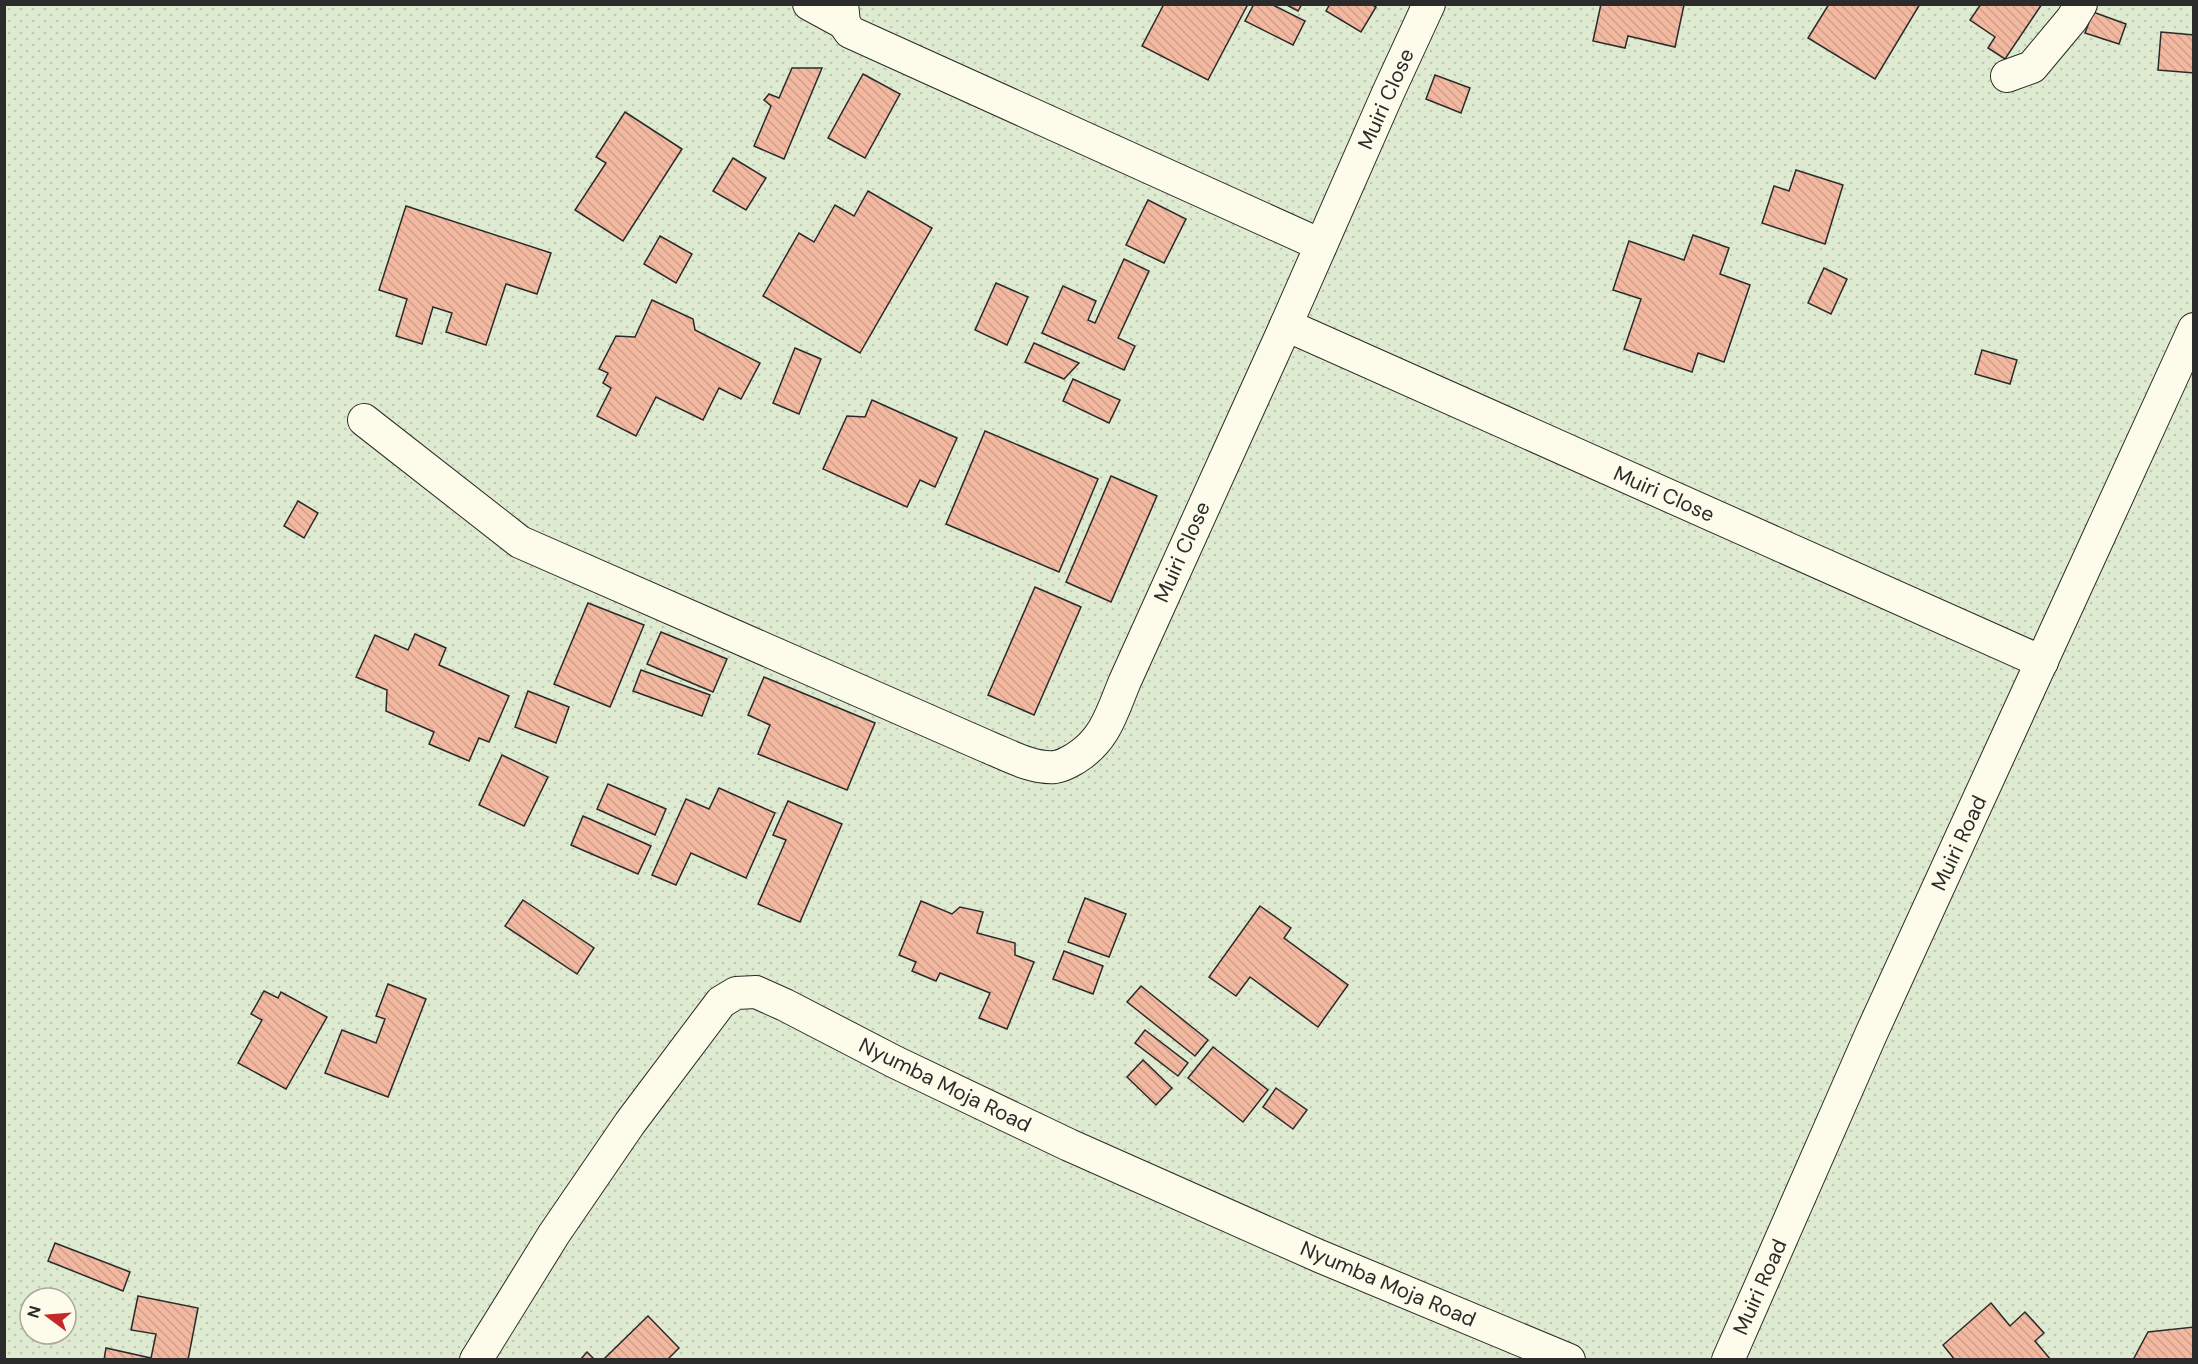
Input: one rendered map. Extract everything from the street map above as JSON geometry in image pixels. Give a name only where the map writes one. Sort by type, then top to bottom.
[{"type":"street","points":[[809,4],[843,14],[850,32],[869,41],[1321,245]]},
{"type":"street","name":"Muiri Close","points":[[364,420],[520,542],[1022,761],[1054,767],[1066,764],[1088,750],[1106,729],[1125,681],[1429,4]]},
{"type":"street","points":[[2007,76],[2032,67],[2072,19],[2081,4]]},
{"type":"street","name":"Muiri Close","points":[[1286,325],[2043,662]]},
{"type":"street","name":"Muiri Road","points":[[1728,1359],[1872,1032],[2043,662],[2193,329]]},
{"type":"street","name":"Nyumba Moja Road","points":[[476,1359],[567,1215],[630,1123],[721,1002],[736,993],[756,992],[1068,1146],[1319,1256],[1569,1359]]},
{"type":"green space","points":[[5,5],[2193,5],[2193,1359],[5,1360]]},
{"type":"building","points":[[1164,4],[1248,4],[1208,80],[1142,46]]},
{"type":"building","points":[[1254,4],[1271,4],[1305,21],[1293,45],[1245,21]]},
{"type":"building","points":[[1285,4],[1302,4],[1298,11]]},
{"type":"building","points":[[1330,4],[1371,4],[1376,7],[1361,32],[1326,11]]},
{"type":"building","points":[[1601,4],[1684,5],[1675,47],[1628,36],[1625,48],[1593,41]]},
{"type":"building","points":[[1829,4],[1920,4],[1875,79],[1808,38]]},
{"type":"building","points":[[1981,4],[2042,4],[2005,59],[1988,48],[1995,37],[1970,20]]},
{"type":"building","points":[[2093,12],[2126,24],[2119,44],[2085,33]]},
{"type":"building","points":[[2161,32],[2194,35],[2194,73],[2158,70]]},
{"type":"building","points":[[792,68],[822,68],[784,159],[754,146],[771,106],[764,100],[769,94],[779,98]]},
{"type":"building","points":[[863,74],[900,94],[865,158],[828,138]]},
{"type":"building","points":[[1435,75],[1470,88],[1461,113],[1426,99]]},
{"type":"building","points":[[625,112],[682,149],[623,241],[575,210],[606,163],[596,157]]},
{"type":"building","points":[[733,158],[766,178],[746,210],[713,191]]},
{"type":"building","points":[[1796,170],[1843,185],[1825,244],[1762,223],[1774,186],[1789,191]]},
{"type":"building","points":[[868,191],[932,228],[860,353],[763,296],[799,233],[814,242],[835,205],[854,216]]},
{"type":"building","points":[[1148,200],[1186,219],[1164,263],[1126,245]]},
{"type":"building","points":[[406,206],[551,253],[537,294],[506,284],[486,345],[446,332],[452,313],[433,307],[422,344],[396,336],[407,299],[379,290]]},
{"type":"building","points":[[1693,235],[1729,248],[1720,274],[1750,285],[1724,362],[1698,353],[1692,372],[1624,349],[1641,299],[1613,290],[1629,241],[1684,260]]},
{"type":"building","points":[[660,236],[692,254],[676,283],[644,264]]},
{"type":"building","points":[[1124,259],[1149,271],[1118,338],[1135,346],[1124,370],[1042,333],[1063,286],[1096,301],[1088,320],[1095,323]]},
{"type":"building","points":[[1824,268],[1847,279],[1831,314],[1808,303]]},
{"type":"building","points":[[996,283],[1028,297],[1007,345],[975,330]]},
{"type":"building","points":[[652,300],[693,319],[695,330],[760,363],[741,399],[719,388],[703,420],[656,397],[636,436],[597,416],[611,388],[603,383],[608,373],[599,369],[616,336],[635,337]]},
{"type":"building","points":[[1034,343],[1079,363],[1064,379],[1025,362]]},
{"type":"building","points":[[795,348],[821,359],[799,414],[773,403]]},
{"type":"building","points":[[1982,350],[2017,360],[2010,384],[1975,374]]},
{"type":"building","points":[[1073,379],[1120,400],[1109,423],[1063,401]]},
{"type":"building","points":[[872,400],[957,438],[935,487],[920,480],[907,507],[823,469],[847,416],[865,417]]},
{"type":"building","points":[[985,431],[1098,479],[1059,572],[946,524]]},
{"type":"building","points":[[1111,476],[1157,496],[1111,602],[1066,582]]},
{"type":"building","points":[[298,501],[318,513],[304,538],[284,526]]},
{"type":"building","points":[[1035,587],[1081,607],[1034,715],[988,695]]},
{"type":"building","points":[[588,603],[644,625],[610,707],[554,684]]},
{"type":"building","points":[[661,632],[727,659],[713,692],[647,664]]},
{"type":"building","points":[[415,634],[446,648],[439,665],[509,696],[489,742],[479,738],[469,761],[429,744],[434,732],[386,711],[387,690],[356,677],[375,635],[408,650]]},
{"type":"building","points":[[641,670],[710,695],[702,716],[633,691]]},
{"type":"building","points":[[764,677],[875,723],[847,790],[758,754],[770,725],[748,715]]},
{"type":"building","points":[[528,691],[569,707],[556,743],[515,727]]},
{"type":"building","points":[[502,755],[548,777],[524,826],[479,805]]},
{"type":"building","points":[[608,784],[666,809],[655,835],[597,809]]},
{"type":"building","points":[[719,788],[775,813],[746,878],[691,853],[676,885],[652,875],[686,799],[709,809]]},
{"type":"building","points":[[788,801],[842,824],[800,922],[758,904],[786,840],[773,835]]},
{"type":"building","points":[[583,816],[651,846],[638,874],[571,845]]},
{"type":"building","points":[[1085,898],[1126,914],[1109,957],[1068,942]]},
{"type":"building","points":[[523,900],[594,948],[577,974],[505,926]]},
{"type":"building","points":[[921,901],[952,914],[960,907],[983,912],[977,933],[1015,943],[1015,955],[1034,962],[1007,1029],[979,1018],[990,993],[940,973],[936,981],[912,971],[916,962],[899,955]]},
{"type":"building","points":[[1260,906],[1291,928],[1284,938],[1348,985],[1318,1027],[1250,977],[1236,996],[1209,977]]},
{"type":"building","points":[[1064,951],[1103,966],[1093,994],[1053,979]]},
{"type":"building","points":[[388,984],[426,999],[388,1097],[325,1073],[342,1030],[376,1043],[385,1019],[376,1016]]},
{"type":"building","points":[[1141,986],[1208,1040],[1195,1056],[1127,1002]]},
{"type":"building","points":[[264,991],[278,998],[281,992],[327,1017],[286,1089],[238,1063],[262,1020],[251,1014]]},
{"type":"building","points":[[1145,1030],[1188,1063],[1178,1076],[1135,1043]]},
{"type":"building","points":[[1213,1047],[1268,1090],[1243,1122],[1188,1078]]},
{"type":"building","points":[[1143,1060],[1172,1088],[1156,1105],[1127,1077]]},
{"type":"building","points":[[1276,1088],[1307,1110],[1293,1129],[1263,1107]]},
{"type":"building","points":[[55,1243],[130,1272],[123,1291],[48,1261]]},
{"type":"building","points":[[138,1296],[198,1308],[188,1360],[104,1360],[106,1348],[151,1358],[156,1334],[131,1330]]},
{"type":"building","points":[[1991,1303],[2010,1326],[2025,1312],[2044,1333],[2035,1341],[2051,1360],[1955,1360],[1943,1345]]},
{"type":"building","points":[[648,1316],[679,1348],[667,1360],[606,1360],[605,1358]]},
{"type":"building","points":[[2194,1327],[2194,1360],[2133,1360],[2148,1332]]},
{"type":"building","points":[[587,1352],[595,1360],[580,1360]]}]
